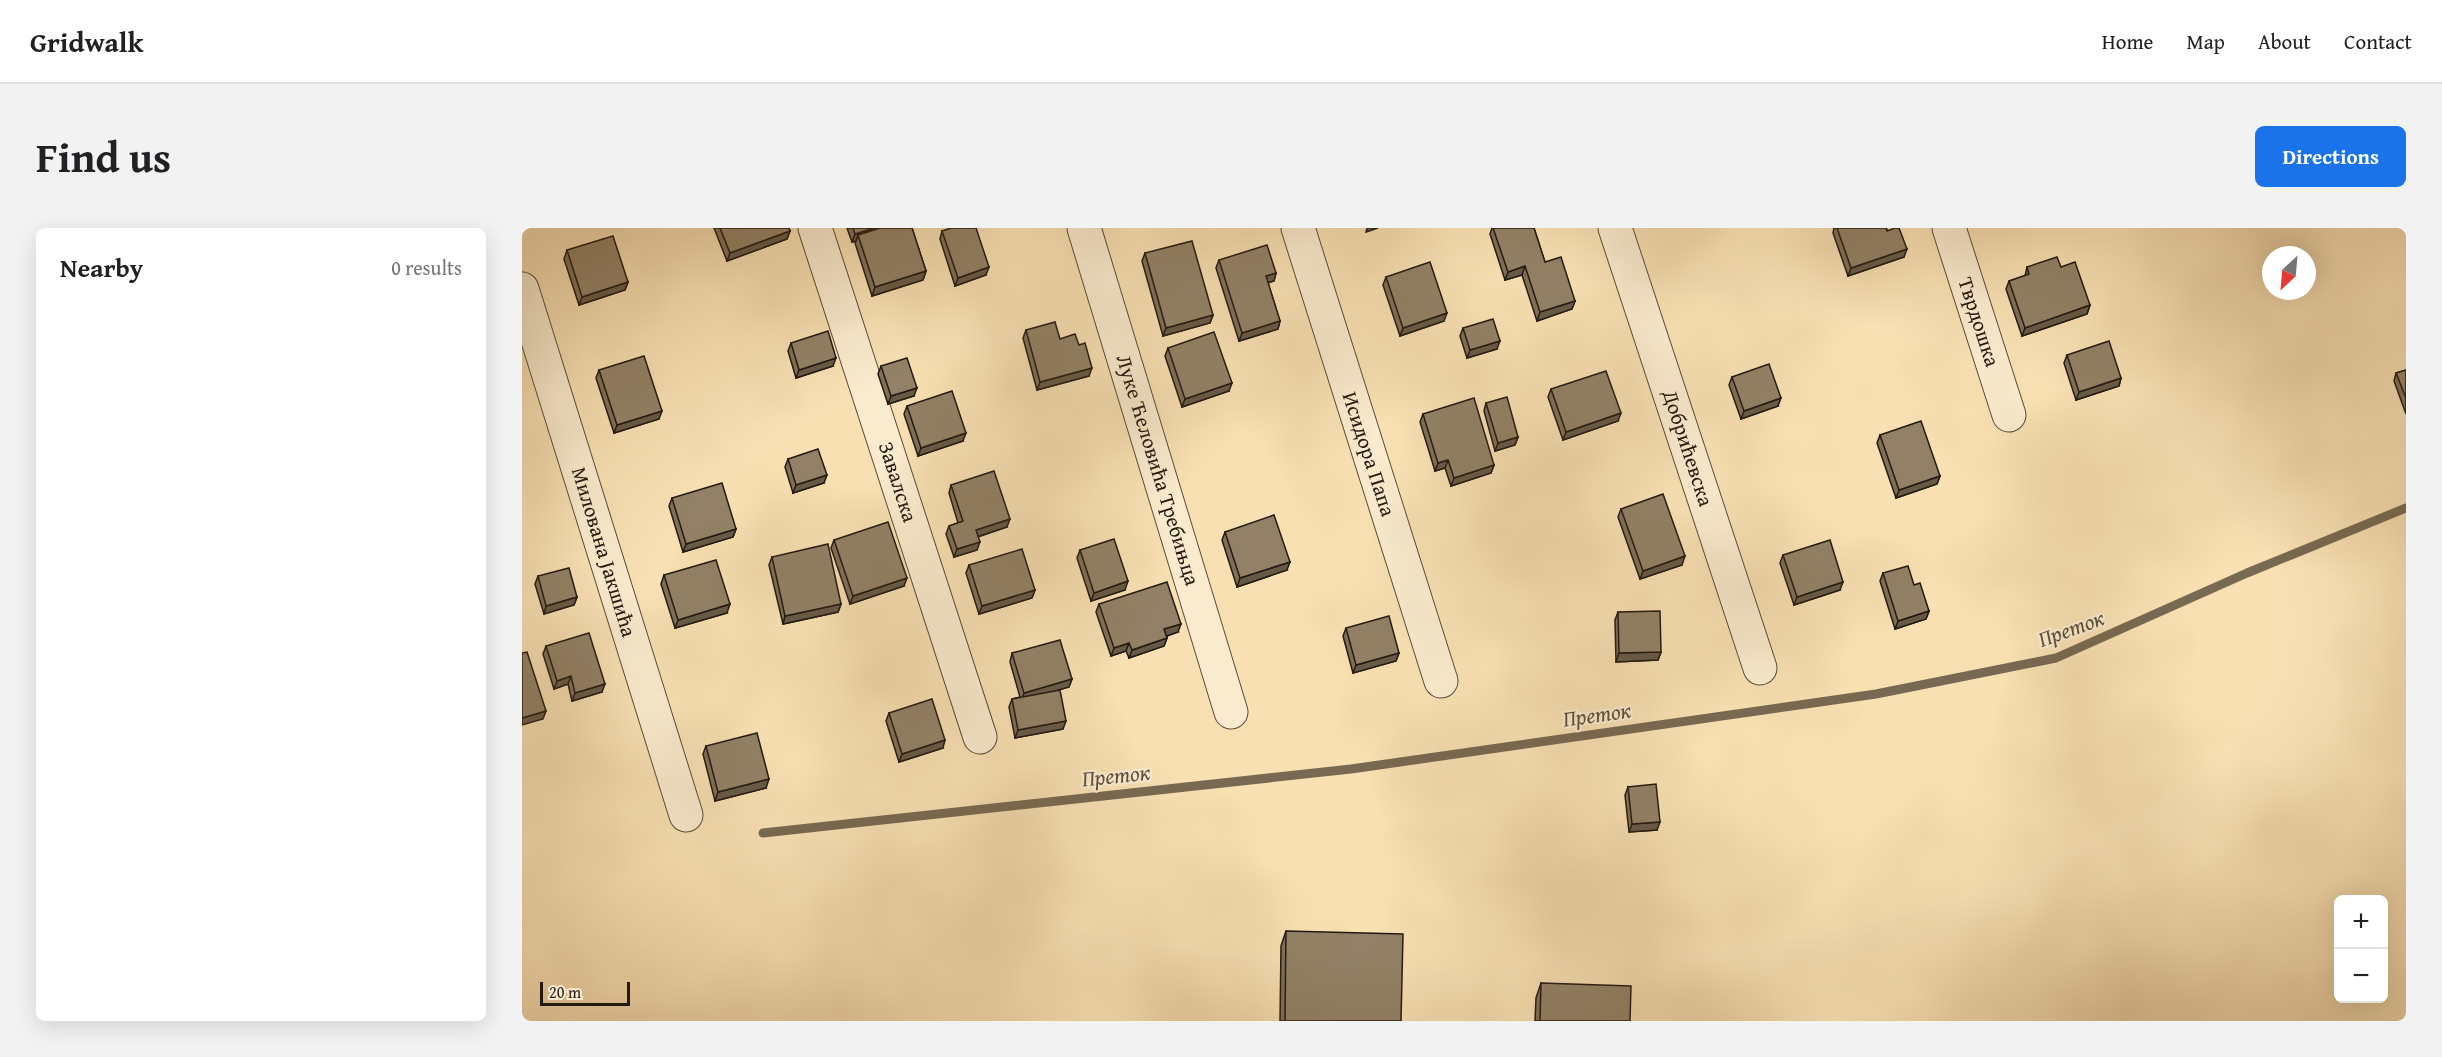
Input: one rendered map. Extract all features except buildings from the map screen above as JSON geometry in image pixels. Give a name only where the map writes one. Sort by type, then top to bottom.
[{"type":"street","name":"Завалска","points":[[815,228],[980,737]]},
{"type":"street","name":"Луке Ћеловића Требињца","points":[[1084,228],[1231,712]]},
{"type":"street","name":"Исидора Папа","points":[[1298,228],[1441,681]]},
{"type":"street","name":"Добрићевска","points":[[1615,228],[1760,668]]},
{"type":"street","name":"Тврдошка","points":[[1949,228],[2009,415]]},
{"type":"street","name":"Милована Јакшића","points":[[522,289],[686,815]]},
{"type":"waterway","name":"Преток","points":[[763,833],[1351,769],[1876,694],[2056,658],[2247,573],[2406,508]]}]
